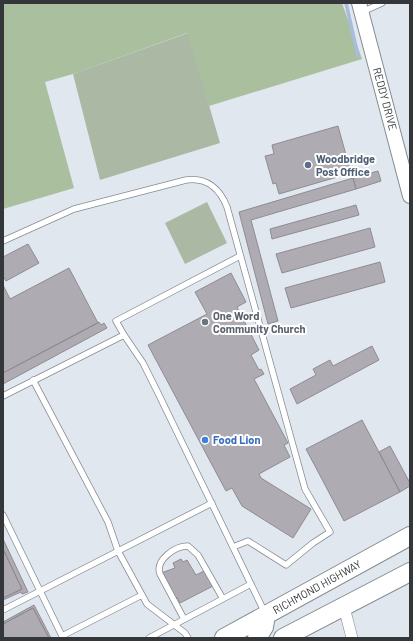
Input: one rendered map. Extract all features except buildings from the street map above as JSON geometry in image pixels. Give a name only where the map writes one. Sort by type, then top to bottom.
[{"type":"main road","name":"RICHMOND HIGHWAY","points":[[224,638],[410,536]]},
{"type":"main road","points":[[283,638],[410,572]]},
{"type":"main road","points":[[257,638],[264,628],[266,615]]},
{"type":"street","name":"REDDY DRIVE","points":[[360,7],[410,196]]},
{"type":"street","points":[[344,607],[352,638]]},
{"type":"lane","points":[[360,7],[382,3]]},
{"type":"lane","points":[[3,241],[74,209],[186,180],[198,179],[212,185],[224,198],[305,489],[330,532],[313,543],[286,565],[248,541],[233,546]]},
{"type":"lane","points":[[240,256],[116,321],[143,363],[266,615]]},
{"type":"lane","points":[[3,396],[124,335]]},
{"type":"lane","points":[[33,380],[108,522],[118,551],[147,604],[185,633],[188,638]]},
{"type":"lane","points":[[3,610],[212,503]]},
{"type":"lane","points":[[3,515],[62,637],[142,595]]},
{"type":"lane","points":[[184,619],[160,574],[158,567],[163,558],[183,547],[188,546],[198,554],[223,599]]},
{"type":"lane","points":[[149,638],[251,584]]},
{"type":"green space","points":[[3,3],[342,3],[362,59],[209,106],[187,33],[73,74],[45,82],[74,188],[3,209]]},
{"type":"green space","points":[[188,33],[220,143],[100,180],[73,74]]},
{"type":"green space","points":[[207,202],[227,243],[185,264],[165,223]]},
{"type":"waterway","points":[[346,3],[358,56]]},
{"type":"place","name":"Woodbridge Post Office","points":[[308,165]]},
{"type":"place","name":"One Word Community Church","points":[[205,322]]},
{"type":"place","name":"Food Lion","points":[[205,440]]}]
